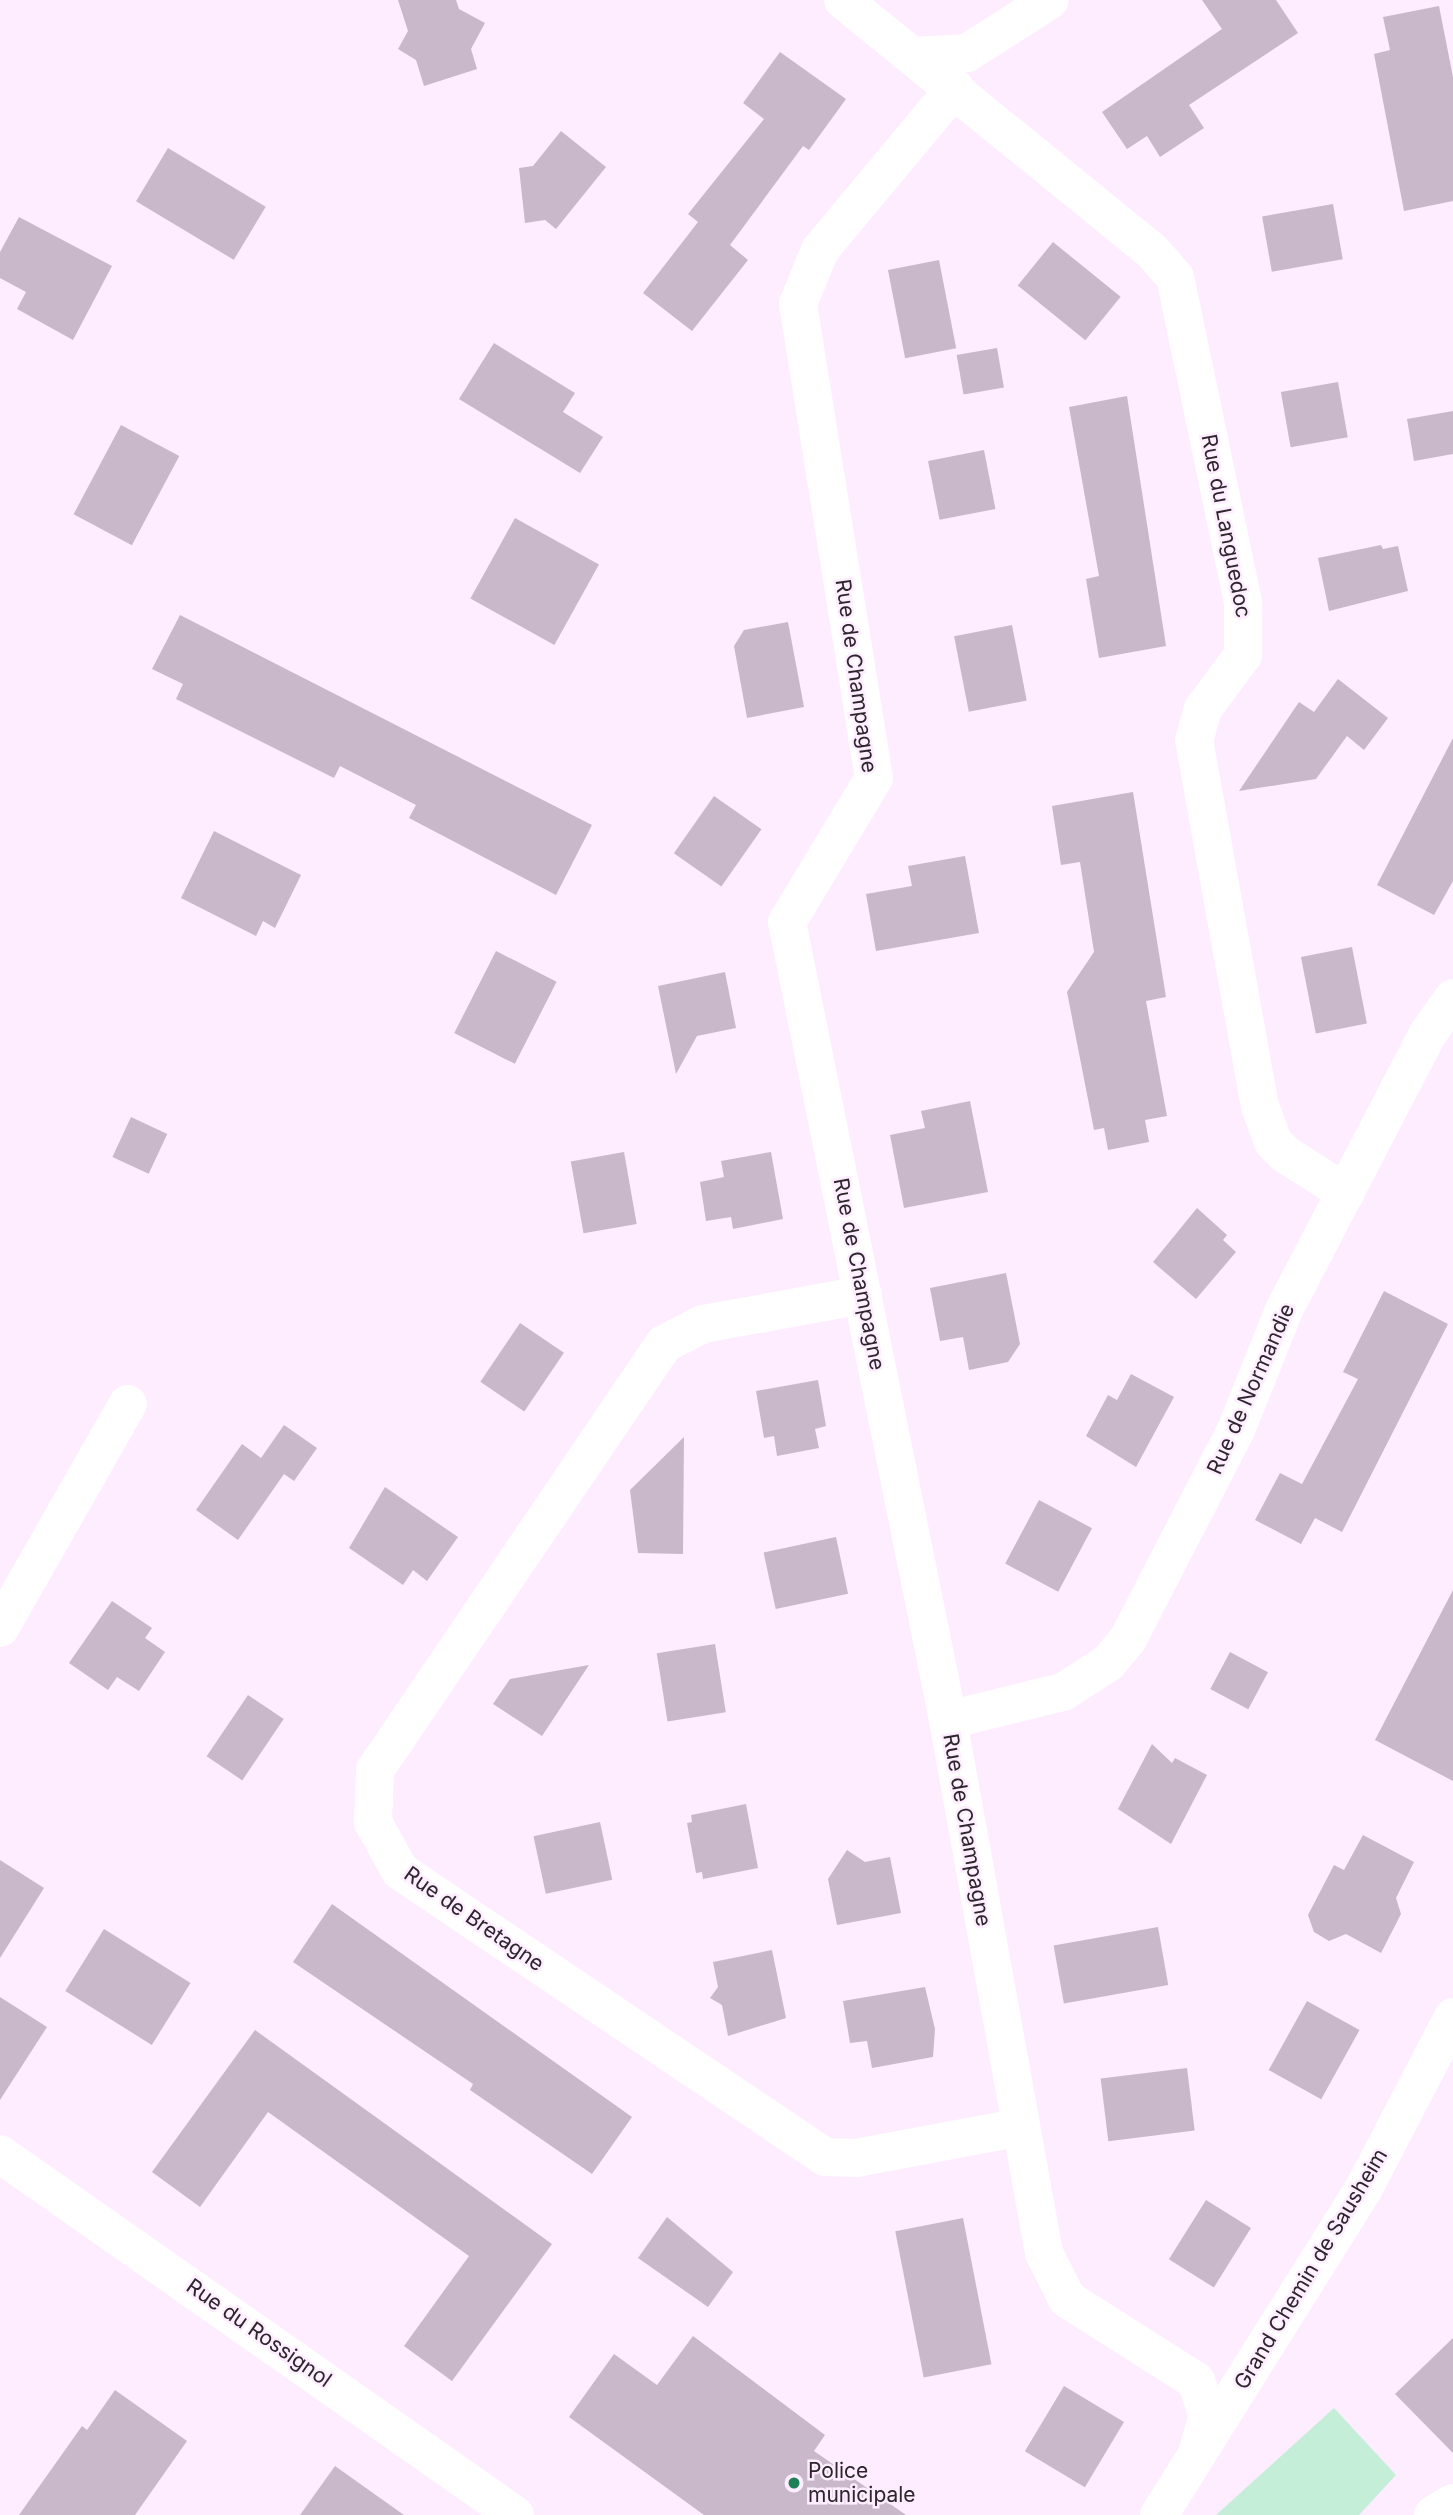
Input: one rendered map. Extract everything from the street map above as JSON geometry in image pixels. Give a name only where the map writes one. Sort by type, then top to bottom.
[{"type":"street","name":"Rue du Languedoc","points":[[843,0],[956,88],[1152,251],[1175,277],[1243,602],[1242,655],[1203,709],[1194,740],[1260,1106],[1273,1142],[1285,1154],[1346,1193]]},
{"type":"street","points":[[914,56],[967,53],[1050,0]]},
{"type":"street","name":"Rue de Champagne","points":[[956,88],[820,250],[798,304],[874,778],[787,922],[948,1720],[1021,2127],[1052,2277],[1080,2309],[1196,2381],[1208,2415],[1198,2451]]},
{"type":"street","name":"Rue de Normandie","points":[[948,1720],[1063,1692],[1108,1663],[1128,1639],[1236,1430],[1284,1310],[1427,1035],[1453,998]]},
{"type":"street","name":"Rue de Bretagne","points":[[863,1295],[703,1324],[664,1344],[375,1770],[373,1822],[400,1871],[825,2157],[856,2158],[1021,2127]]},
{"type":"street","points":[[0,1628],[128,1404]]},
{"type":"street","name":"Grand Chemin de Sausheim","points":[[1159,2515],[1363,2190],[1453,2017]]},
{"type":"street","name":"Rue du Rossignol","points":[[0,2154],[514,2515]]},
{"type":"street","points":[[1433,2515],[1453,2503]]},
{"type":"green space","points":[[1334,2408],[1396,2475],[1359,2515],[1216,2515]]},
{"type":"building","points":[[398,0],[456,0],[459,9],[485,23],[471,49],[477,69],[424,86],[416,60],[398,49],[408,31]]},
{"type":"building","points":[[1202,0],[1276,0],[1298,33],[1189,105],[1204,128],[1160,157],[1147,136],[1127,149],[1102,112],[1222,29]]},
{"type":"building","points":[[1439,6],[1453,77],[1453,201],[1404,211],[1374,54],[1390,50],[1383,17]]},
{"type":"building","points":[[780,52],[846,99],[809,150],[803,146],[730,245],[748,260],[692,331],[643,293],[698,222],[688,214],[764,119],[743,103]]},
{"type":"building","points":[[561,131],[606,167],[556,229],[545,220],[525,223],[519,168],[533,166]]},
{"type":"building","points":[[168,148],[266,207],[234,260],[136,201]]},
{"type":"building","points":[[1333,204],[1343,259],[1272,272],[1262,217]]},
{"type":"building","points":[[19,217],[112,266],[73,340],[17,309],[26,292],[0,278],[0,252]]},
{"type":"building","points":[[1053,242],[1121,297],[1085,340],[1018,286]]},
{"type":"building","points":[[939,260],[956,348],[905,358],[888,270]]},
{"type":"building","points":[[494,343],[575,393],[563,412],[603,437],[580,473],[459,399]]},
{"type":"building","points":[[997,348],[1004,387],[964,395],[957,355]]},
{"type":"building","points":[[1338,382],[1348,437],[1291,447],[1281,392]]},
{"type":"building","points":[[1127,396],[1166,646],[1099,658],[1086,579],[1099,576],[1069,407]]},
{"type":"building","points":[[1453,411],[1453,454],[1414,461],[1407,419]]},
{"type":"building","points":[[121,425],[179,456],[132,545],[74,514]]},
{"type":"building","points":[[984,450],[995,509],[939,520],[928,461]]},
{"type":"building","points":[[515,518],[599,565],[554,645],[470,598]]},
{"type":"building","points":[[1381,545],[1383,549],[1398,546],[1408,591],[1329,611],[1318,558]]},
{"type":"building","points":[[180,615],[592,825],[556,895],[409,818],[416,805],[340,766],[334,778],[176,699],[183,684],[152,669]]},
{"type":"building","points":[[788,622],[804,707],[747,718],[734,646],[744,630]]},
{"type":"building","points":[[1012,625],[1027,701],[969,712],[954,636]]},
{"type":"building","points":[[1338,679],[1388,718],[1364,750],[1347,736],[1316,779],[1239,791],[1299,702],[1314,712]]},
{"type":"building","points":[[1453,738],[1453,881],[1434,915],[1377,885]]},
{"type":"building","points":[[1133,792],[1166,997],[1146,1001],[1167,1116],[1145,1120],[1149,1142],[1108,1150],[1104,1128],[1094,1130],[1067,992],[1094,952],[1080,862],[1061,865],[1052,806]]},
{"type":"building","points":[[714,796],[762,829],[721,887],[674,853]]},
{"type":"building","points":[[214,831],[301,875],[275,928],[263,921],[256,936],[181,898]]},
{"type":"building","points":[[965,856],[979,933],[876,951],[866,894],[912,886],[908,866]]},
{"type":"building","points":[[1352,947],[1367,1024],[1316,1033],[1301,957]]},
{"type":"building","points":[[496,951],[557,982],[515,1064],[454,1033]]},
{"type":"building","points":[[725,972],[736,1028],[697,1036],[676,1074],[658,986]]},
{"type":"building","points":[[970,1101],[988,1192],[904,1208],[890,1135],[925,1128],[921,1111]]},
{"type":"building","points":[[131,1117],[167,1134],[149,1174],[112,1157]]},
{"type":"building","points":[[624,1152],[637,1224],[583,1233],[571,1161]]},
{"type":"building","points":[[771,1152],[783,1219],[733,1229],[731,1217],[706,1221],[700,1182],[724,1177],[721,1161]]},
{"type":"building","points":[[1197,1208],[1227,1235],[1223,1240],[1236,1252],[1196,1299],[1153,1262]]},
{"type":"building","points":[[1006,1273],[1020,1344],[1008,1362],[969,1370],[963,1337],[940,1341],[930,1288]]},
{"type":"building","points":[[1384,1291],[1448,1324],[1342,1532],[1315,1518],[1301,1544],[1255,1520],[1280,1473],[1302,1484],[1358,1379],[1343,1372]]},
{"type":"building","points":[[520,1323],[564,1353],[524,1411],[480,1382]]},
{"type":"building","points":[[1131,1374],[1174,1397],[1136,1467],[1086,1436],[1108,1395],[1117,1400]]},
{"type":"building","points":[[818,1380],[826,1426],[815,1429],[819,1448],[777,1456],[774,1436],[764,1438],[756,1391]]},
{"type":"building","points":[[284,1425],[317,1448],[294,1481],[284,1474],[238,1540],[196,1510],[242,1444],[261,1458]]},
{"type":"building","points":[[684,1437],[683,1554],[638,1553],[630,1490]]},
{"type":"building","points":[[385,1487],[458,1537],[427,1581],[413,1570],[403,1585],[349,1548]]},
{"type":"building","points":[[1039,1500],[1092,1528],[1058,1592],[1005,1564]]},
{"type":"building","points":[[836,1537],[848,1594],[776,1609],[764,1552]]},
{"type":"building","points":[[1453,1590],[1453,1781],[1375,1740]]},
{"type":"building","points":[[112,1601],[152,1628],[145,1638],[165,1652],[139,1691],[117,1677],[108,1690],[69,1663]]},
{"type":"building","points":[[715,1644],[726,1712],[668,1721],[657,1653]]},
{"type":"building","points":[[1230,1652],[1268,1672],[1248,1709],[1210,1689]]},
{"type":"building","points":[[589,1665],[542,1736],[493,1704],[510,1679]]},
{"type":"building","points":[[248,1695],[284,1719],[242,1780],[207,1756]]},
{"type":"building","points":[[1152,1744],[1172,1763],[1175,1758],[1207,1775],[1171,1844],[1118,1809]]},
{"type":"building","points":[[746,1804],[758,1868],[703,1879],[702,1872],[696,1873],[687,1823],[692,1822],[691,1815]]},
{"type":"building","points":[[600,1822],[612,1880],[546,1894],[533,1836]]},
{"type":"building","points":[[1363,1835],[1414,1862],[1396,1898],[1401,1914],[1381,1953],[1346,1934],[1329,1941],[1314,1932],[1308,1915],[1334,1865],[1344,1870]]},
{"type":"building","points":[[847,1850],[865,1862],[890,1857],[901,1913],[837,1925],[828,1879]]},
{"type":"building","points":[[0,1860],[44,1888],[0,1958]]},
{"type":"building","points":[[332,1904],[632,2117],[592,2174],[470,2090],[473,2084],[293,1962]]},
{"type":"building","points":[[1158,1927],[1168,1985],[1064,2004],[1054,1945]]},
{"type":"building","points":[[104,1929],[191,1983],[152,2045],[65,1991]]},
{"type":"building","points":[[772,1950],[786,2018],[728,2036],[722,2005],[710,1998],[718,1987],[713,1962]]},
{"type":"building","points":[[925,1987],[935,2029],[933,2057],[872,2068],[867,2041],[850,2043],[843,2001]]},
{"type":"building","points":[[0,1997],[47,2027],[0,2100]]},
{"type":"building","points":[[1307,2001],[1359,2030],[1321,2099],[1269,2070]]},
{"type":"building","points":[[255,2030],[552,2244],[452,2381],[404,2346],[469,2256],[268,2112],[200,2207],[152,2172]]},
{"type":"building","points":[[1187,2068],[1195,2131],[1108,2141],[1101,2079]]},
{"type":"building","points":[[1206,2200],[1251,2228],[1214,2287],[1169,2259]]},
{"type":"building","points":[[667,2217],[733,2272],[708,2307],[638,2258]]},
{"type":"building","points":[[963,2218],[991,2364],[924,2377],[895,2231]]},
{"type":"building","points":[[693,2336],[825,2435],[814,2451],[906,2515],[704,2515],[569,2417],[614,2354],[657,2385]]},
{"type":"building","points":[[1453,2338],[1453,2453],[1395,2394]]},
{"type":"building","points":[[1064,2386],[1124,2422],[1085,2487],[1025,2451]]},
{"type":"building","points":[[115,2390],[187,2441],[135,2515],[19,2515],[82,2426],[87,2430]]},
{"type":"building","points":[[335,2466],[404,2515],[300,2515]]},
{"type":"place","name":"Police municipale","points":[[794,2483]]}]
